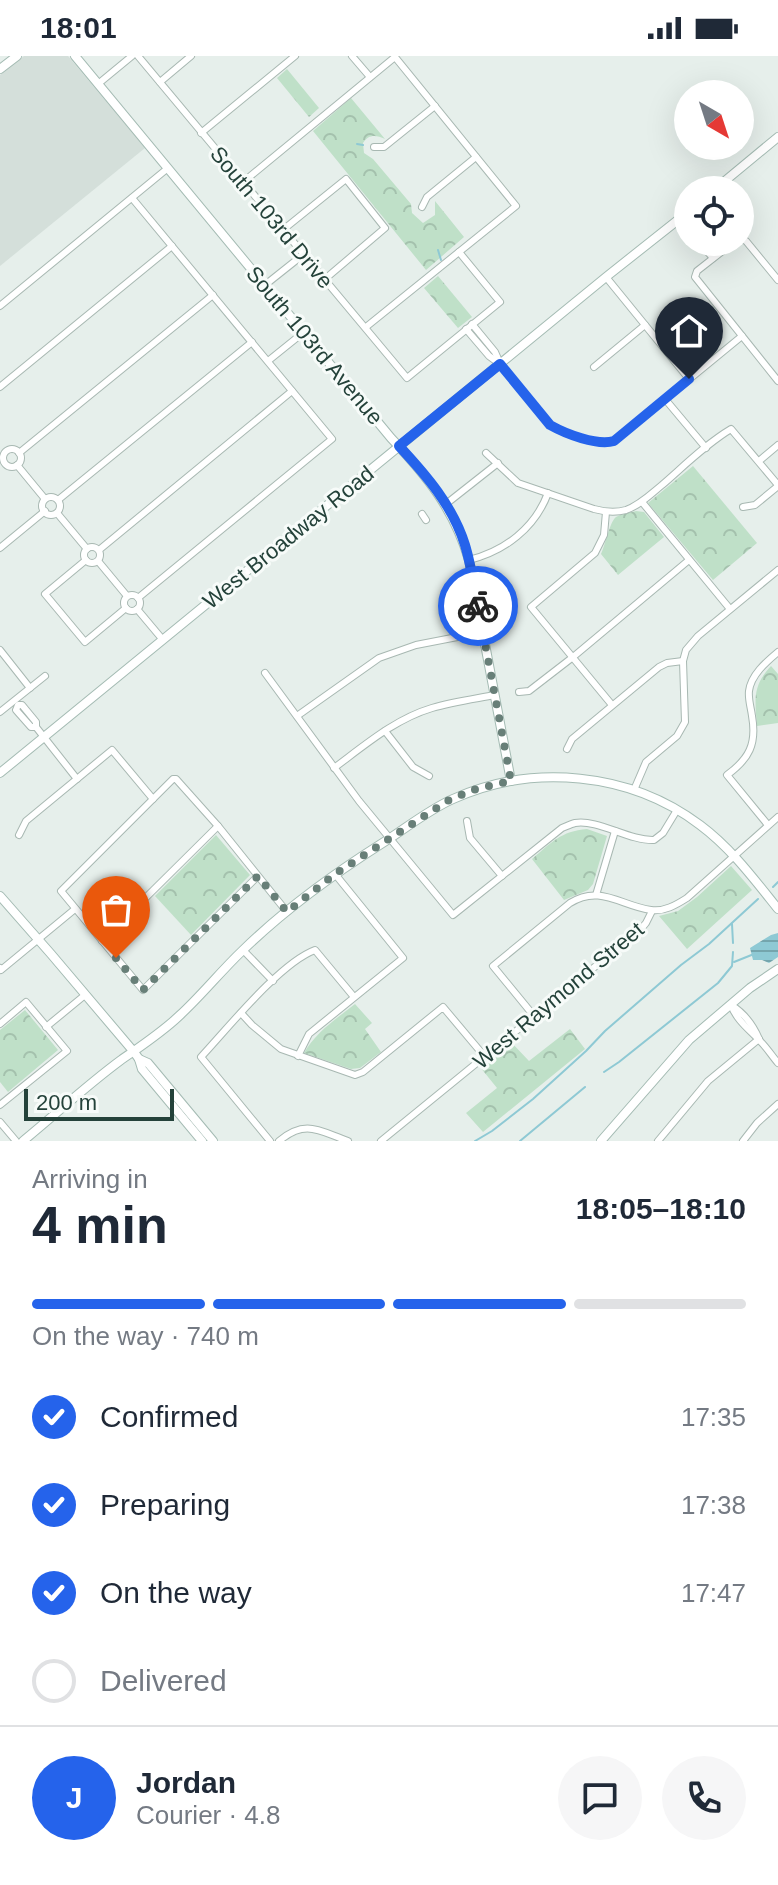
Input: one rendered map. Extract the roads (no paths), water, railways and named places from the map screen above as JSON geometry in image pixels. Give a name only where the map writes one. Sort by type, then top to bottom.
[{"type":"street","points":[[0,69],[17,56]]},
{"type":"street","name":"South 103rd Avenue","points":[[75,56],[446,504],[469,560],[511,781]]},
{"type":"street","points":[[98,84],[132,56]]},
{"type":"street","name":"South 103rd Drive","points":[[138,56],[407,378],[469,327]]},
{"type":"street","points":[[160,82],[191,56]]},
{"type":"street","points":[[201,133],[295,56]]},
{"type":"street","points":[[352,56],[370,77]]},
{"type":"street","points":[[242,183],[395,57],[516,206],[366,327]]},
{"type":"street","points":[[374,147],[384,147],[435,106]]},
{"type":"street","points":[[731,176],[778,137]]},
{"type":"street","points":[[422,207],[427,197],[476,157]]},
{"type":"street","points":[[0,306],[168,168]]},
{"type":"street","points":[[284,229],[346,179],[385,228],[325,279]]},
{"type":"street","points":[[132,198],[332,439],[138,598]]},
{"type":"street","name":"West Broadway Road","points":[[0,773],[606,277],[674,225]]},
{"type":"street","points":[[0,387],[172,246]]},
{"type":"street","points":[[754,251],[778,280]]},
{"type":"street","points":[[459,252],[500,302],[469,327],[489,356],[500,364],[550,425],[605,444],[614,441],[742,336]]},
{"type":"street","points":[[265,285],[304,254]]},
{"type":"street","points":[[716,256],[697,271],[695,277],[778,381]]},
{"type":"street","points":[[606,277],[689,379]]},
{"type":"street","points":[[19,453],[213,295]]},
{"type":"street","points":[[594,367],[645,325]]},
{"type":"street","points":[[268,361],[304,332]]},
{"type":"street","points":[[58,500],[252,342]]},
{"type":"street","points":[[99,550],[292,391]]},
{"type":"street","points":[[665,399],[706,448]]},
{"type":"street","points":[[486,453],[518,483],[606,512],[626,510],[642,502],[731,429],[778,485],[755,505],[743,507]]},
{"type":"street","points":[[0,444],[6,452]]},
{"type":"street","points":[[759,461],[778,445]]},
{"type":"street","points":[[14,450],[19,453],[17,465],[3,466],[6,452],[14,450]]},
{"type":"street","points":[[446,504],[498,463]]},
{"type":"street","points":[[17,465],[45,499]]},
{"type":"street","points":[[469,560],[493,553],[531,524],[542,509],[548,493]]},
{"type":"street","points":[[45,499],[52,497],[58,500],[60,508],[57,513]]},
{"type":"street","points":[[45,499],[45,511],[57,513]]},
{"type":"street","points":[[642,502],[730,609]]},
{"type":"street","points":[[0,548],[45,511]]},
{"type":"street","points":[[606,512],[604,535],[595,553],[531,607],[612,705]]},
{"type":"street","points":[[57,513],[87,549]]},
{"type":"street","points":[[87,549],[95,547],[99,550]]},
{"type":"street","points":[[87,549],[86,560],[91,563],[98,561]]},
{"type":"street","points":[[98,561],[99,550]]},
{"type":"street","points":[[86,560],[45,594],[85,642],[126,608]]},
{"type":"street","points":[[519,692],[529,691],[573,657],[689,560]]},
{"type":"street","points":[[98,561],[127,596]]},
{"type":"street","points":[[634,790],[646,762],[682,730],[685,722],[683,661],[686,650],[778,570]]},
{"type":"street","points":[[127,596],[138,598],[140,603],[137,609]]},
{"type":"street","points":[[126,608],[124,601],[127,596]]},
{"type":"street","points":[[126,608],[137,609]]},
{"type":"street","points":[[137,609],[163,640]]},
{"type":"street","points":[[297,716],[379,658],[416,645],[483,632]]},
{"type":"street","points":[[0,650],[30,688]]},
{"type":"street","points":[[768,825],[727,775],[745,760],[752,746],[754,724],[749,688],[762,665],[778,652]]},
{"type":"street","points":[[567,749],[572,739],[659,667],[683,661]]},
{"type":"street","points":[[265,673],[389,839],[453,915],[562,828],[586,823],[654,840],[663,833],[677,810]]},
{"type":"street","points":[[0,712],[16,703],[45,676]]},
{"type":"street","points":[[334,768],[398,722],[431,708],[495,695]]},
{"type":"street","points":[[16,703],[22,705],[36,722],[43,737],[77,779]]},
{"type":"street","points":[[385,731],[413,767],[429,776]]},
{"type":"street","points":[[19,835],[26,821],[112,750],[153,799]]},
{"type":"street","points":[[23,1141],[123,1059],[136,1056],[243,950],[335,874],[449,800],[476,789],[511,781],[552,777],[599,781],[634,790],[677,810],[711,834],[734,855],[778,909]]},
{"type":"street","points":[[258,876],[143,990],[61,891],[176,779],[218,826],[287,912]]},
{"type":"street","name":"West Raymond Street","points":[[381,1141],[640,930],[652,911],[673,907],[681,902],[778,817]]},
{"type":"street","points":[[467,821],[470,838],[502,876]]},
{"type":"street","points":[[102,941],[218,826]]},
{"type":"street","points":[[596,895],[615,831]]},
{"type":"street","points":[[298,1056],[309,1034],[403,958],[335,874]]},
{"type":"street","points":[[0,896],[136,1056],[142,1069],[202,1141]]},
{"type":"street","points":[[534,1016],[493,966],[581,897],[608,897],[652,911]]},
{"type":"street","points":[[1,969],[75,909]]},
{"type":"street","points":[[243,950],[273,981]]},
{"type":"street","points":[[270,1141],[201,1057],[273,981],[304,954],[315,950],[354,997]]},
{"type":"street","points":[[601,1141],[682,1046],[759,981],[778,969]]},
{"type":"street","points":[[46,1027],[85,995]]},
{"type":"street","points":[[0,1024],[26,1002],[67,1051],[0,1105]]},
{"type":"street","points":[[731,1005],[755,1029],[778,1063]]},
{"type":"street","points":[[241,1013],[281,1049],[355,1075],[363,1072],[443,1007],[485,1057]]},
{"type":"street","points":[[658,1141],[708,1081],[759,1039]]},
{"type":"street","points":[[136,1056],[148,1063],[213,1141]]},
{"type":"street","points":[[743,1141],[778,1104]]},
{"type":"street","points":[[0,1122],[16,1141]]},
{"type":"street","points":[[279,1141],[293,1130],[309,1128],[348,1141]]},
{"type":"water","points":[[778,933],[778,957],[769,963],[753,960],[750,948]]},
{"type":"waterway","points":[[357,144],[363,145]]},
{"type":"waterway","points":[[438,250],[441,260]]},
{"type":"waterway","points":[[773,887],[778,882]]},
{"type":"waterway","points":[[475,1141],[533,1099],[605,1031],[758,899]]},
{"type":"waterway","points":[[732,924],[733,943]]},
{"type":"waterway","points":[[604,1072],[718,983],[732,966],[733,952]]},
{"type":"waterway","points":[[734,962],[754,954]]},
{"type":"waterway","points":[[520,1141],[585,1087]]}]
